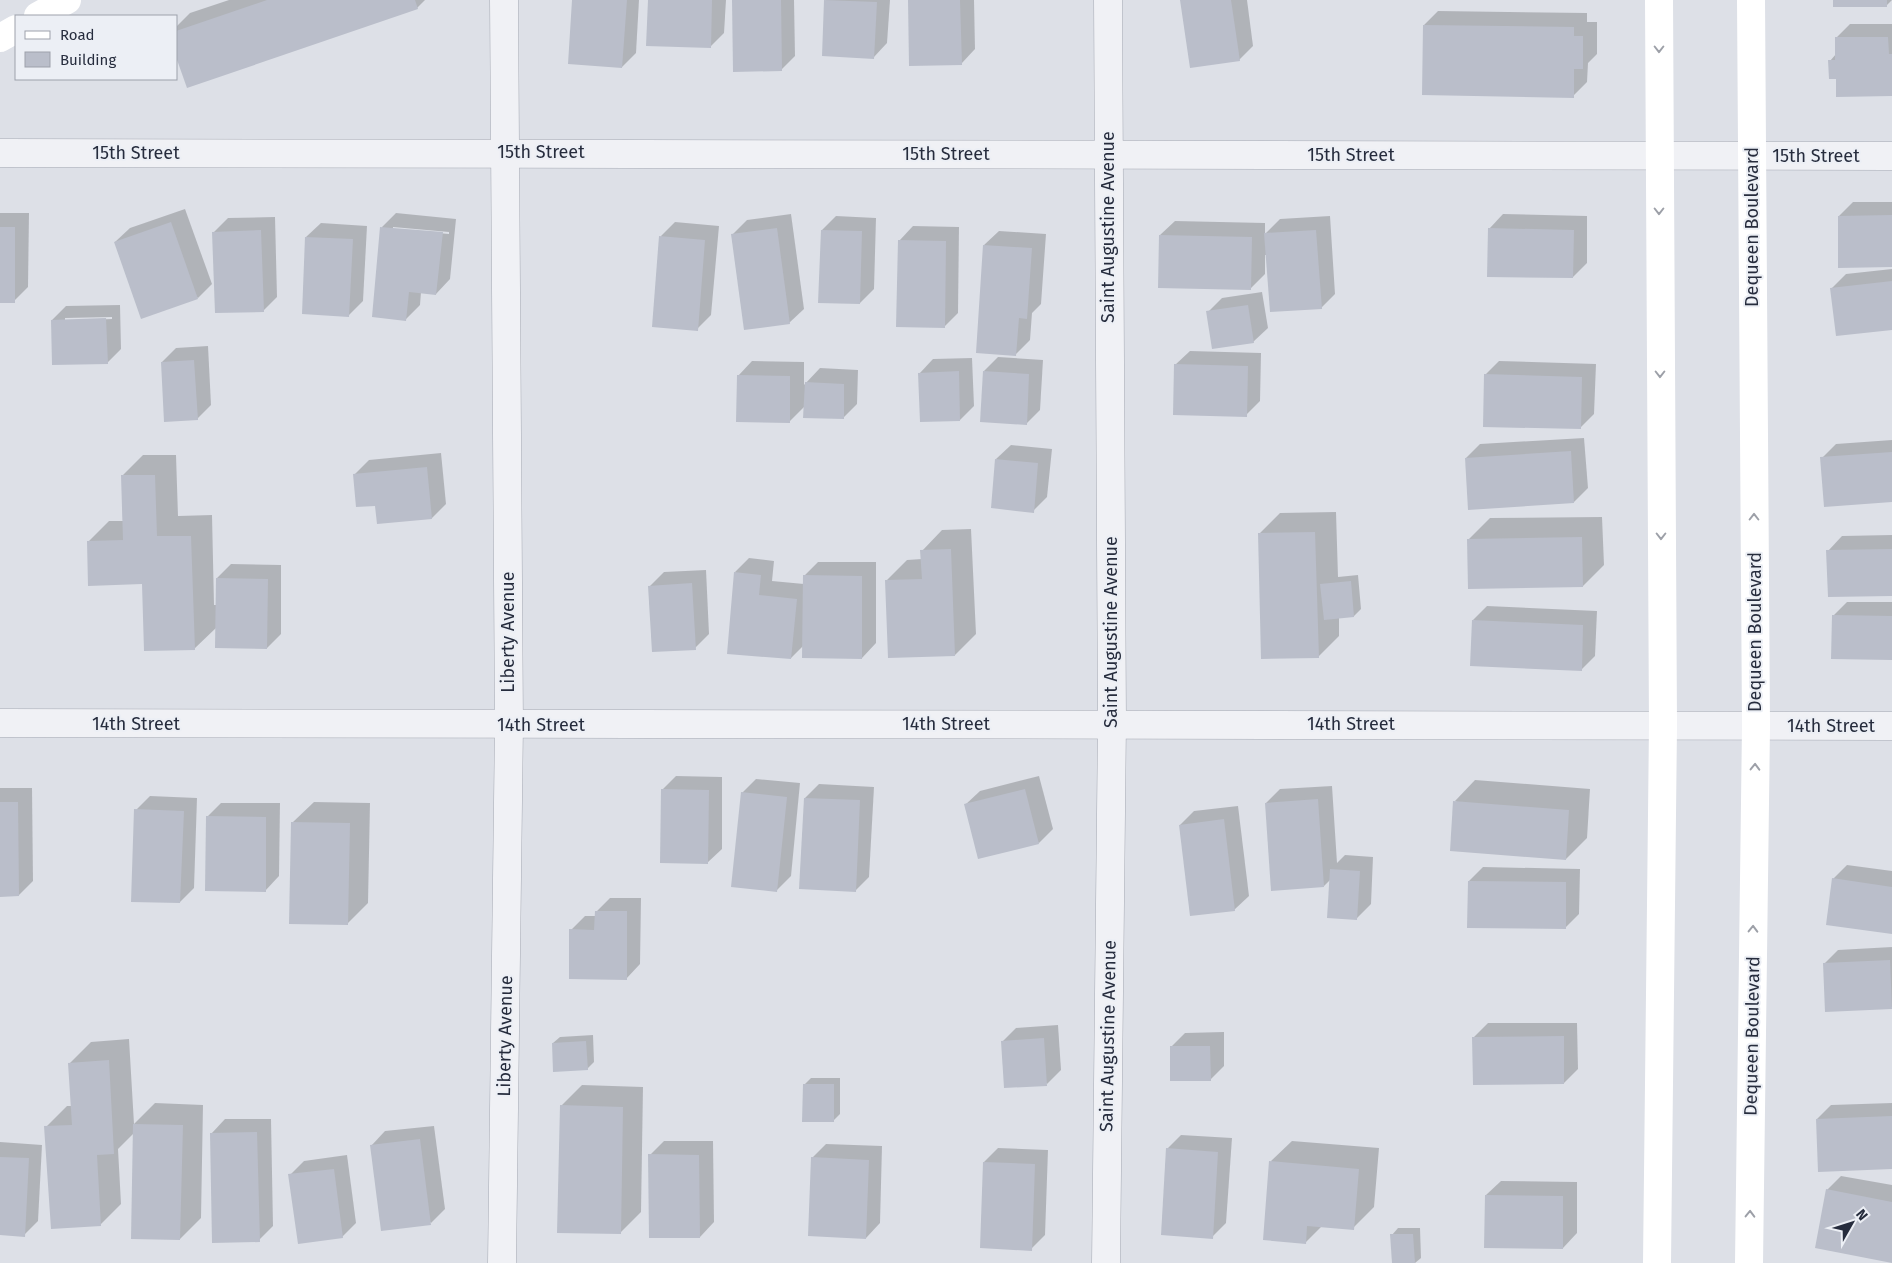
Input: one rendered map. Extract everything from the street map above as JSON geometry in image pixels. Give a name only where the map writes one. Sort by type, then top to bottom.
[{"type":"street","points":[[40,15],[67,0]]},
{"type":"street","name":"Liberty Avenue","points":[[502,1263],[508,725],[504,0]]},
{"type":"street","name":"Saint Augustine Avenue","points":[[1106,1263],[1112,723],[1107,154],[1108,0]]},
{"type":"street","points":[[1657,1263],[1663,725],[1658,156],[1659,0]]},
{"type":"street","name":"Dequeen Boulevard","points":[[1749,1263],[1756,726],[1751,0]]},
{"type":"street","points":[[0,38],[15,30]]},
{"type":"street","name":"15th Street","points":[[0,153],[504,152],[1892,156]]},
{"type":"street","name":"14th Street","points":[[0,723],[508,725],[1112,723],[1892,726]]},
{"type":"building","points":[[267,0],[415,0],[418,9],[187,88],[178,63],[178,30]]},
{"type":"building","points":[[572,0],[627,0],[622,68],[568,64]]},
{"type":"building","points":[[648,0],[712,0],[711,48],[646,46]]},
{"type":"building","points":[[732,0],[781,0],[782,71],[733,72]]},
{"type":"building","points":[[824,0],[877,2],[874,59],[822,56]]},
{"type":"building","points":[[908,0],[960,0],[962,65],[909,66]]},
{"type":"building","points":[[1180,0],[1231,0],[1240,61],[1190,68]]},
{"type":"building","points":[[1833,0],[1887,0],[1887,7],[1833,7]]},
{"type":"building","points":[[1423,25],[1574,27],[1574,36],[1583,36],[1583,69],[1574,69],[1574,98],[1422,95]]},
{"type":"building","points":[[1835,37],[1888,37],[1889,54],[1892,54],[1892,96],[1836,97],[1836,79],[1829,79],[1828,60],[1835,60]]},
{"type":"building","points":[[1892,215],[1892,267],[1838,268],[1838,216]]},
{"type":"building","points":[[171,222],[198,299],[141,319],[114,242]]},
{"type":"building","points":[[0,227],[15,227],[15,303],[0,303]]},
{"type":"building","points":[[380,227],[443,232],[436,295],[409,292],[406,321],[372,317]]},
{"type":"building","points":[[777,228],[790,324],[744,330],[731,234]]},
{"type":"building","points":[[1488,228],[1574,230],[1573,278],[1487,277]]},
{"type":"building","points":[[261,230],[264,312],[215,313],[212,232]]},
{"type":"building","points":[[821,230],[862,231],[860,304],[818,303]]},
{"type":"building","points":[[1316,230],[1322,309],[1270,312],[1264,233]]},
{"type":"building","points":[[1159,235],[1252,237],[1251,290],[1158,288]]},
{"type":"building","points":[[659,236],[705,240],[698,331],[652,327]]},
{"type":"building","points":[[305,237],[353,239],[349,317],[302,314]]},
{"type":"building","points":[[898,240],[946,241],[945,328],[896,327]]},
{"type":"building","points":[[983,245],[1032,248],[1027,319],[1019,318],[1016,356],[976,353]]},
{"type":"building","points":[[1892,281],[1892,330],[1836,336],[1830,288]]},
{"type":"building","points":[[1248,305],[1254,343],[1212,349],[1206,311]]},
{"type":"building","points":[[106,318],[108,364],[52,365],[51,320]]},
{"type":"building","points":[[194,360],[198,420],[164,422],[161,362]]},
{"type":"building","points":[[1174,364],[1248,366],[1247,417],[1173,415]]},
{"type":"building","points":[[959,371],[960,421],[920,422],[918,373]]},
{"type":"building","points":[[983,371],[1029,374],[1027,425],[980,422]]},
{"type":"building","points":[[1484,374],[1582,377],[1581,429],[1483,427]]},
{"type":"building","points":[[737,375],[790,376],[790,423],[736,422]]},
{"type":"building","points":[[805,382],[844,384],[844,419],[803,418]]},
{"type":"building","points":[[1571,451],[1574,503],[1468,510],[1465,458]]},
{"type":"building","points":[[1892,452],[1892,502],[1824,507],[1820,457]]},
{"type":"building","points":[[995,459],[1038,463],[1034,513],[991,508]]},
{"type":"building","points":[[427,467],[432,519],[377,524],[375,506],[356,507],[353,474]]},
{"type":"building","points":[[121,475],[155,475],[157,536],[191,536],[195,650],[144,651],[142,584],[88,586],[87,541],[123,540]]},
{"type":"building","points":[[1315,532],[1319,658],[1261,659],[1258,533]]},
{"type":"building","points":[[1582,537],[1583,587],[1468,589],[1467,539]]},
{"type":"building","points":[[951,549],[955,656],[888,658],[885,580],[922,579],[920,550]]},
{"type":"building","points":[[1892,549],[1892,596],[1828,597],[1826,550]]},
{"type":"building","points":[[734,572],[761,575],[759,595],[797,599],[791,659],[727,654]]},
{"type":"building","points":[[803,575],[862,576],[862,659],[802,658]]},
{"type":"building","points":[[216,578],[268,579],[267,649],[215,648]]},
{"type":"building","points":[[1351,581],[1354,617],[1324,620],[1320,584]]},
{"type":"building","points":[[692,583],[696,650],[652,652],[648,586]]},
{"type":"building","points":[[1832,615],[1892,616],[1892,660],[1831,659]]},
{"type":"building","points":[[1472,620],[1583,625],[1582,671],[1470,666]]},
{"type":"building","points":[[661,789],[709,790],[708,864],[660,863]]},
{"type":"building","points":[[1025,789],[1039,844],[978,859],[964,804]]},
{"type":"building","points":[[741,792],[787,797],[777,892],[731,887]]},
{"type":"building","points":[[804,798],[860,800],[856,892],[799,889]]},
{"type":"building","points":[[1318,799],[1324,887],[1271,891],[1265,803]]},
{"type":"building","points":[[1453,801],[1569,810],[1566,860],[1450,851]]},
{"type":"building","points":[[0,802],[18,802],[19,896],[0,897]]},
{"type":"building","points":[[134,809],[184,811],[180,903],[131,902]]},
{"type":"building","points":[[206,816],[266,817],[266,892],[205,891]]},
{"type":"building","points":[[1224,819],[1235,911],[1190,916],[1179,825]]},
{"type":"building","points":[[291,822],[350,823],[348,925],[289,924]]},
{"type":"building","points":[[1330,869],[1360,871],[1357,920],[1327,918]]},
{"type":"building","points":[[1832,878],[1892,887],[1892,934],[1826,925]]},
{"type":"building","points":[[1468,881],[1566,882],[1566,929],[1467,928]]},
{"type":"building","points":[[595,911],[627,911],[627,980],[569,979],[569,929],[594,930]]},
{"type":"building","points":[[1890,960],[1892,1009],[1825,1012],[1823,963]]},
{"type":"building","points":[[1564,1036],[1564,1084],[1473,1085],[1472,1037]]},
{"type":"building","points":[[1044,1038],[1047,1086],[1004,1088],[1001,1041]]},
{"type":"building","points":[[586,1041],[588,1070],[553,1072],[552,1043]]},
{"type":"building","points":[[1170,1046],[1210,1046],[1211,1081],[1170,1081]]},
{"type":"building","points":[[109,1060],[114,1154],[97,1155],[101,1226],[51,1229],[44,1126],[72,1125],[68,1063]]},
{"type":"building","points":[[803,1084],[834,1084],[834,1122],[802,1122]]},
{"type":"building","points":[[560,1105],[623,1107],[621,1234],[557,1233]]},
{"type":"building","points":[[1892,1116],[1892,1169],[1818,1172],[1816,1119]]},
{"type":"building","points":[[133,1124],[183,1125],[180,1240],[131,1239]]},
{"type":"building","points":[[257,1132],[260,1242],[212,1243],[210,1133]]},
{"type":"building","points":[[420,1139],[431,1225],[381,1231],[370,1145]]},
{"type":"building","points":[[1166,1148],[1218,1152],[1213,1239],[1161,1235]]},
{"type":"building","points":[[648,1154],[699,1155],[700,1238],[649,1238]]},
{"type":"building","points":[[0,1157],[29,1158],[25,1237],[0,1235]]},
{"type":"building","points":[[811,1157],[869,1160],[866,1239],[808,1236]]},
{"type":"building","points":[[1269,1161],[1359,1169],[1354,1230],[1307,1226],[1306,1244],[1263,1240]]},
{"type":"building","points":[[983,1162],[1035,1164],[1032,1251],[980,1248]]},
{"type":"building","points":[[334,1169],[343,1238],[298,1244],[288,1174]]},
{"type":"building","points":[[1826,1189],[1892,1202],[1892,1263],[1815,1248]]},
{"type":"building","points":[[1485,1195],[1563,1196],[1563,1249],[1484,1248]]},
{"type":"building","points":[[1390,1234],[1413,1234],[1415,1263],[1392,1263]]}]
